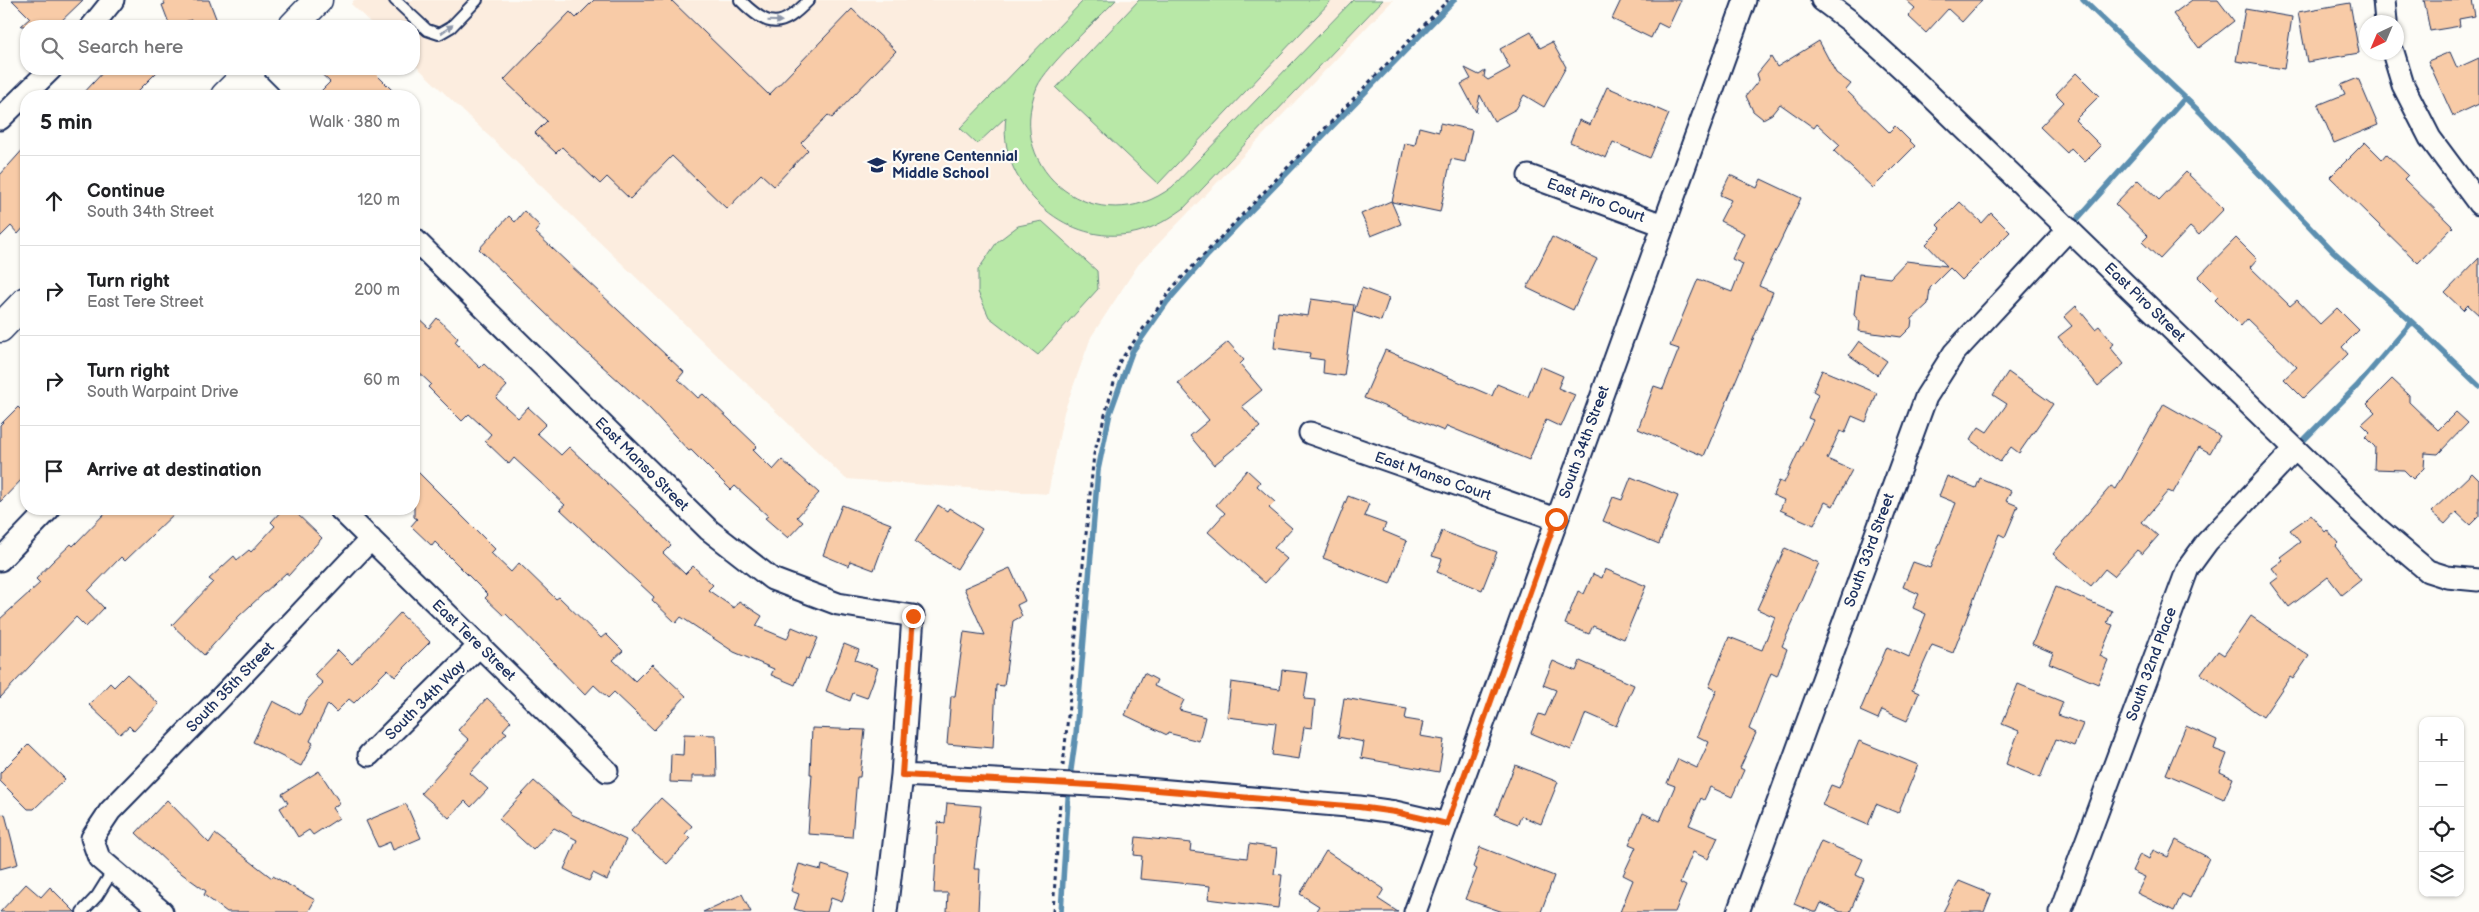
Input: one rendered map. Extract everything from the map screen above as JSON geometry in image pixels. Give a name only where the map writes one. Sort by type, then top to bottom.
[{"type":"street","points":[[97,20],[113,0]]},
{"type":"street","points":[[299,20],[318,0]]},
{"type":"street","name":"South 34th Street","points":[[1415,912],[1745,0]]},
{"type":"street","name":"East Piro Street","points":[[1822,0],[1850,21],[1900,67],[2378,528],[2428,570],[2446,578],[2478,580]]},
{"type":"street","points":[[2384,0],[2385,15]]},
{"type":"street","points":[[2395,60],[2402,85],[2430,138],[2479,204]]},
{"type":"street","points":[[37,90],[47,75]]},
{"type":"street","points":[[231,90],[246,75]]},
{"type":"street","points":[[252,75],[264,90]]},
{"type":"street","points":[[0,119],[20,104]]},
{"type":"street","name":"East Piro Court","points":[[1529,176],[1663,225]]},
{"type":"street","name":"South 33rd Street","points":[[1738,912],[1926,397],[1954,353],[2069,229]]},
{"type":"street","name":"East Manso Street","points":[[420,245],[708,530],[772,579],[838,604],[913,616],[902,775]]},
{"type":"street","points":[[0,328],[20,307]]},
{"type":"street","name":"East Manso Court","points":[[1310,433],[1556,519]]},
{"type":"street","name":"South 32nd Place","points":[[2060,912],[2169,614],[2188,568],[2207,542],[2295,449]]},
{"type":"street","points":[[0,560],[43,515]]},
{"type":"street","name":"East Tere Street","points":[[346,515],[607,771]]},
{"type":"street","name":"South 35th Street","points":[[112,872],[99,858],[92,838],[110,811],[371,539]]},
{"type":"street","name":"South 34th Way","points":[[369,755],[480,645]]},
{"type":"street","points":[[886,912],[902,775],[1061,783],[1359,807],[1395,812],[1447,824]]},
{"type":"street","points":[[112,872],[162,912]]},
{"type":"lane","points":[[394,0],[416,20]]},
{"type":"lane","points":[[420,24],[427,30],[439,34],[451,27],[476,0]]},
{"type":"lane","points":[[740,0],[751,11],[766,20],[780,22],[794,16],[809,0]]},
{"type":"lane","points":[[82,912],[97,896],[112,872]]},
{"type":"path","points":[[1053,912],[1061,783],[1094,454],[1120,361],[1173,287],[1448,0]]},
{"type":"shaded area","name":"Kyrene Centennial Middle School","points":[[354,0],[1393,0],[1138,265],[1091,337],[1064,412],[1048,494],[846,479],[420,70],[420,20],[368,20],[351,4]]},
{"type":"green space","points":[[1084,0],[1116,0],[1061,55],[1042,78],[1037,87],[1030,118],[1033,146],[1045,171],[1064,190],[1088,202],[1115,207],[1144,202],[1172,187],[1353,0],[1383,0],[1183,209],[1153,226],[1137,232],[1120,235],[1097,234],[1075,228],[1054,216],[1036,202],[1022,183],[1011,163],[1006,140],[1006,117],[977,144],[960,128]]},
{"type":"green space","points":[[1139,0],[1332,0],[1158,184],[1056,88]]},
{"type":"green space","points":[[1042,221],[1097,271],[1098,289],[1038,355],[989,317],[978,292],[978,270],[997,242],[1018,226]]},
{"type":"building","points":[[12,0],[83,0],[62,20],[28,20],[30,18]]},
{"type":"building","points":[[163,0],[209,0],[217,20],[168,20],[162,5],[165,4]]},
{"type":"building","points":[[594,0],[671,0],[769,95],[852,9],[896,51],[832,118],[828,115],[801,143],[808,150],[774,186],[761,174],[727,209],[672,156],[630,199],[607,177],[600,184],[562,147],[556,153],[535,133],[547,121],[504,80],[570,12],[576,18]]},
{"type":"building","points":[[1621,0],[1681,0],[1668,28],[1658,23],[1651,38],[1612,19]]},
{"type":"building","points":[[1906,0],[1982,0],[1962,22],[1948,9],[1926,33],[1908,16],[1915,8]]},
{"type":"building","points":[[2192,0],[2218,0],[2234,21],[2199,48],[2173,14]]},
{"type":"building","points":[[2424,0],[2472,0],[2475,16],[2459,19],[2460,26],[2430,31]]},
{"type":"building","points":[[2350,3],[2359,53],[2307,62],[2298,12]]},
{"type":"building","points":[[2245,9],[2292,17],[2284,69],[2236,61]]},
{"type":"building","points":[[1531,32],[1540,48],[1552,42],[1566,67],[1544,107],[1524,95],[1516,109],[1494,121],[1480,95],[1476,112],[1461,84],[1471,79],[1465,68],[1479,75],[1485,71],[1484,77],[1488,80],[1510,68],[1500,49]]},
{"type":"building","points":[[1819,41],[1836,73],[1851,84],[1846,90],[1889,132],[1895,126],[1915,146],[1873,188],[1834,151],[1840,145],[1817,124],[1814,128],[1780,104],[1772,114],[1763,119],[1753,111],[1746,96],[1759,80],[1757,74],[1771,57],[1777,67]]},
{"type":"building","points":[[2450,52],[2457,68],[2479,58],[2479,104],[2453,116],[2428,61]]},
{"type":"building","points":[[2076,73],[2099,96],[2075,120],[2101,146],[2085,162],[2071,148],[2067,153],[2040,127],[2064,102],[2056,94]]},
{"type":"building","points":[[100,75],[154,75],[139,90],[87,90]]},
{"type":"building","points":[[322,75],[377,75],[392,90],[322,90],[330,82]]},
{"type":"building","points":[[2358,78],[2378,125],[2334,143],[2318,105],[2345,94],[2341,85]]},
{"type":"building","points":[[1607,87],[1669,114],[1650,158],[1613,142],[1606,158],[1570,142],[1579,120],[1590,125]]},
{"type":"building","points":[[1440,123],[1472,130],[1465,162],[1451,159],[1440,212],[1392,202],[1405,143],[1415,145],[1419,127],[1439,132]]},
{"type":"building","points":[[2365,142],[2382,159],[2386,154],[2408,175],[2404,179],[2453,227],[2418,263],[2330,177]]},
{"type":"building","points":[[20,153],[20,232],[18,234],[11,226],[0,237],[0,175]]},
{"type":"building","points":[[2186,172],[2224,209],[2199,235],[2190,227],[2160,259],[2142,242],[2148,236],[2115,204],[2138,180],[2159,200]]},
{"type":"building","points":[[1730,175],[1757,188],[1761,179],[1801,198],[1759,286],[1773,292],[1704,456],[1638,429],[1654,386],[1663,389],[1679,349],[1670,346],[1698,279],[1732,292],[1743,264],[1732,259],[1744,233],[1720,221],[1731,200],[1720,195]]},
{"type":"building","points":[[1391,201],[1401,224],[1371,236],[1361,214]]},
{"type":"building","points":[[1960,202],[1982,223],[1991,213],[2010,232],[1962,280],[1950,268],[1930,288],[1928,304],[1912,319],[1911,327],[1901,337],[1859,331],[1860,322],[1854,315],[1859,274],[1890,278],[1906,261],[1947,266],[1926,244],[1941,229],[1937,225]]},
{"type":"building","points":[[524,211],[540,226],[535,232],[684,372],[678,379],[698,398],[703,394],[757,446],[753,450],[773,470],[782,460],[819,493],[797,517],[803,522],[788,538],[765,518],[768,516],[735,486],[731,490],[691,450],[689,451],[650,409],[571,338],[479,249],[509,216],[515,222]]},
{"type":"building","points":[[1552,237],[1597,259],[1573,310],[1527,288]]},
{"type":"building","points":[[2236,238],[2257,259],[2250,267],[2290,306],[2297,300],[2320,324],[2337,308],[2359,330],[2342,347],[2348,354],[2303,398],[2284,379],[2297,367],[2247,319],[2241,326],[2215,300],[2218,297],[2198,277]]},
{"type":"building","points":[[2479,258],[2479,315],[2468,305],[2463,310],[2445,293]]},
{"type":"building","points":[[1362,288],[1389,298],[1381,321],[1354,312]]},
{"type":"building","points":[[1311,299],[1354,305],[1344,376],[1323,373],[1324,360],[1309,358],[1310,353],[1274,348],[1278,312],[1308,316]]},
{"type":"building","points":[[2076,306],[2095,329],[2099,326],[2114,344],[2110,347],[2124,364],[2098,386],[2058,337],[2072,326],[2064,317]]},
{"type":"building","points":[[437,318],[458,338],[455,342],[480,368],[484,364],[507,386],[496,398],[518,418],[528,407],[546,424],[537,433],[561,455],[569,447],[656,529],[671,545],[663,553],[685,574],[693,566],[713,585],[708,590],[734,608],[739,601],[762,616],[756,626],[787,639],[792,627],[818,638],[809,659],[806,658],[795,685],[771,675],[774,669],[734,652],[681,617],[676,623],[652,600],[654,597],[560,509],[565,505],[514,458],[509,464],[485,441],[491,434],[469,414],[462,421],[428,387],[431,384],[420,374],[420,320],[429,328]]},
{"type":"building","points":[[1859,341],[1887,361],[1877,375],[1849,355]]},
{"type":"building","points":[[1228,342],[1244,360],[1240,364],[1262,390],[1242,406],[1260,427],[1214,465],[1190,436],[1209,420],[1178,383]]},
{"type":"building","points":[[1385,350],[1492,396],[1497,384],[1528,397],[1540,366],[1563,376],[1558,388],[1575,395],[1561,427],[1546,420],[1529,460],[1447,426],[1444,431],[1364,398]]},
{"type":"building","points":[[1822,370],[1877,393],[1866,422],[1852,416],[1845,433],[1840,431],[1827,459],[1852,470],[1833,506],[1825,502],[1814,525],[1780,510],[1784,500],[1773,495],[1779,481],[1784,483],[1813,420],[1808,418],[1818,394],[1813,391]]},
{"type":"building","points":[[2008,372],[2053,404],[2019,453],[2011,447],[2000,462],[1970,440],[1979,427],[1987,432],[2007,404],[1993,395]]},
{"type":"building","points":[[2392,379],[2409,395],[2409,402],[2438,430],[2456,412],[2468,423],[2438,454],[2425,453],[2424,468],[2413,479],[2404,470],[2374,469],[2375,447],[2365,437],[2370,432],[2362,424],[2375,412],[2367,404]]},
{"type":"building","points":[[2164,404],[2220,436],[2210,453],[2199,447],[2173,493],[2168,491],[2142,522],[2158,536],[2142,554],[2137,550],[2114,576],[2105,569],[2091,586],[2053,554],[2111,486],[2116,489]]},
{"type":"building","points":[[18,407],[20,409],[20,481],[0,502],[0,425]]},
{"type":"building","points":[[1247,470],[1260,482],[1257,486],[1275,502],[1269,508],[1292,528],[1274,548],[1287,559],[1265,583],[1208,532],[1225,513],[1216,505]]},
{"type":"building","points":[[2472,473],[2479,480],[2479,516],[2470,525],[2456,512],[2445,524],[2431,512]]},
{"type":"building","points":[[420,474],[495,549],[491,553],[511,572],[519,563],[556,599],[559,597],[601,638],[606,634],[623,651],[613,660],[635,681],[652,664],[686,696],[654,730],[614,692],[608,698],[594,685],[585,695],[506,614],[504,616],[485,598],[488,595],[435,542],[432,546],[411,526],[417,519],[414,515],[420,515]]},
{"type":"building","points":[[1947,476],[1976,488],[1980,478],[2011,491],[2006,501],[2018,506],[2005,537],[1999,534],[1953,653],[1932,645],[1912,690],[1919,693],[1907,721],[1882,710],[1878,719],[1860,711],[1887,647],[1909,657],[1926,614],[1913,608],[1919,594],[1903,587],[1913,562],[1930,568],[1956,503],[1939,496]]},
{"type":"building","points":[[1631,477],[1678,496],[1659,544],[1603,521],[1613,497],[1622,500]]},
{"type":"building","points":[[1348,496],[1369,504],[1364,516],[1386,524],[1383,531],[1407,541],[1390,584],[1323,558]]},
{"type":"building","points":[[842,505],[891,524],[874,570],[850,561],[849,566],[823,555]]},
{"type":"building","points":[[938,505],[947,511],[949,508],[982,529],[957,569],[915,542]]},
{"type":"building","points":[[103,515],[173,515],[125,561],[121,557],[88,591],[104,608],[86,627],[76,617],[0,698],[0,619],[40,583],[36,579],[52,562],[71,544],[73,546]]},
{"type":"building","points":[[277,515],[298,515],[322,538],[289,575],[286,573],[239,616],[204,655],[172,625],[213,582],[209,579],[234,556],[237,560],[249,550],[251,552],[275,526],[271,522]]},
{"type":"building","points":[[2311,515],[2325,532],[2327,530],[2338,543],[2335,546],[2361,580],[2342,595],[2328,577],[2289,607],[2271,583],[2279,577],[2272,568],[2283,560],[2280,557],[2300,542],[2290,530]]},
{"type":"building","points":[[1442,531],[1497,552],[1482,590],[1437,572],[1442,559],[1432,556]]},
{"type":"building","points":[[1785,548],[1819,563],[1782,646],[1787,649],[1777,676],[1771,673],[1749,729],[1756,733],[1740,768],[1744,770],[1732,797],[1710,787],[1704,800],[1701,798],[1689,825],[1718,837],[1708,859],[1693,852],[1680,883],[1686,886],[1675,912],[1620,912],[1633,880],[1623,875],[1636,847],[1629,844],[1643,813],[1660,821],[1675,786],[1667,783],[1678,759],[1697,768],[1709,742],[1697,736],[1717,690],[1709,687],[1729,637],[1762,650],[1775,617],[1757,609]]},
{"type":"building","points":[[1010,568],[1025,601],[1017,605],[1022,616],[1013,621],[1004,686],[996,685],[993,748],[947,744],[951,696],[955,696],[964,632],[985,635],[964,588]]},
{"type":"building","points":[[1605,569],[1646,586],[1624,639],[1593,626],[1589,634],[1565,624],[1578,591],[1584,594],[1593,574],[1602,578]]},
{"type":"building","points":[[2056,587],[2112,611],[2107,623],[2113,625],[2100,656],[2108,660],[2098,684],[2049,663],[2053,653],[2032,644]]},
{"type":"building","points":[[400,613],[430,642],[395,677],[388,669],[354,703],[349,699],[336,712],[328,704],[310,741],[313,743],[301,766],[253,742],[273,701],[300,715],[307,700],[323,683],[314,675],[338,650],[352,664]]},
{"type":"building","points":[[2251,616],[2309,656],[2293,679],[2290,677],[2263,717],[2201,674],[2218,651],[2224,655]]},
{"type":"building","points":[[844,644],[859,650],[855,660],[878,668],[867,698],[853,693],[850,701],[826,691]]},
{"type":"building","points":[[1553,661],[1576,671],[1580,661],[1634,685],[1616,726],[1586,713],[1571,750],[1531,733],[1539,714],[1545,716],[1556,690],[1543,685]]},
{"type":"building","points":[[1282,670],[1308,673],[1304,699],[1315,700],[1312,728],[1304,727],[1299,759],[1272,755],[1276,723],[1227,717],[1231,682],[1280,689]]},
{"type":"building","points":[[1144,673],[1157,680],[1154,686],[1184,700],[1179,710],[1205,717],[1199,741],[1168,733],[1167,735],[1125,715]]},
{"type":"building","points":[[127,674],[159,704],[134,731],[129,726],[120,734],[89,705],[110,683],[114,687]]},
{"type":"building","points":[[2018,684],[2063,702],[2058,715],[2083,724],[2074,746],[2056,739],[2040,778],[2006,764],[2019,731],[2002,724]]},
{"type":"building","points":[[487,698],[511,721],[503,730],[507,733],[470,773],[488,789],[471,807],[465,801],[449,818],[421,793],[469,740],[458,730]]},
{"type":"building","points":[[1344,698],[1407,709],[1405,719],[1423,722],[1420,736],[1444,740],[1439,772],[1361,758],[1364,742],[1338,737]]},
{"type":"building","points":[[2186,726],[2217,740],[2214,749],[2227,754],[2220,772],[2233,778],[2224,799],[2166,774]]},
{"type":"building","points":[[812,728],[865,730],[860,777],[857,777],[852,837],[808,834],[812,774],[810,774]]},
{"type":"building","points":[[684,734],[716,735],[717,776],[692,776],[692,783],[670,782],[671,754],[683,755]]},
{"type":"building","points":[[1859,741],[1918,765],[1898,813],[1876,804],[1868,825],[1822,805],[1831,785],[1839,788]]},
{"type":"building","points":[[29,744],[65,779],[34,809],[28,809],[0,781],[0,773]]},
{"type":"building","points":[[1515,765],[1558,782],[1541,824],[1521,816],[1518,824],[1495,815]]},
{"type":"building","points":[[319,771],[340,803],[332,808],[339,818],[313,835],[309,830],[298,837],[280,808],[288,803],[282,794]]},
{"type":"building","points":[[534,781],[573,815],[626,840],[607,880],[593,873],[589,881],[564,869],[577,840],[554,828],[533,850],[499,819]]},
{"type":"building","points":[[661,798],[692,826],[685,834],[690,839],[667,864],[631,831]]},
{"type":"building","points":[[167,800],[209,843],[215,834],[272,878],[273,876],[315,900],[308,912],[227,912],[204,895],[206,891],[171,866],[136,833]]},
{"type":"building","points":[[947,803],[981,806],[974,869],[980,869],[978,912],[947,912],[948,893],[934,893],[938,822],[945,823]]},
{"type":"building","points":[[406,804],[421,838],[393,850],[390,842],[378,847],[366,821]]},
{"type":"building","points":[[5,814],[18,864],[0,869],[0,815]]},
{"type":"building","points":[[1136,837],[1191,843],[1190,851],[1247,858],[1249,844],[1277,848],[1274,874],[1282,875],[1278,908],[1208,899],[1210,886],[1140,879],[1142,856],[1134,855]]},
{"type":"building","points":[[2176,840],[2209,858],[2190,898],[2182,894],[2174,911],[2137,893],[2145,877],[2132,871],[2140,854],[2149,859],[2153,850],[2168,857]]},
{"type":"building","points":[[1821,841],[1863,859],[1856,875],[1864,879],[1850,912],[1841,912],[1821,903],[1817,912],[1813,912],[1794,904]]},
{"type":"building","points":[[1480,847],[1554,876],[1541,912],[1503,912],[1465,899],[1477,869],[1473,867]]},
{"type":"building","points":[[1326,851],[1384,889],[1378,899],[1398,912],[1315,912],[1319,906],[1300,894]]},
{"type":"building","points":[[799,864],[821,870],[822,865],[850,874],[842,902],[831,898],[827,912],[805,912],[794,909],[799,894],[791,891]]},
{"type":"building","points":[[1959,881],[1991,894],[1984,912],[1943,912]]},
{"type":"building","points":[[26,884],[41,897],[50,887],[75,912],[0,912]]},
{"type":"building","points":[[742,894],[751,912],[703,912]]},
{"type":"waterway","points":[[1061,912],[1069,784],[1076,734],[1098,470],[1110,413],[1132,352],[1167,302],[1208,255],[1454,0]]},
{"type":"waterway","points":[[2083,0],[2202,114],[2334,252],[2412,322],[2479,386]]},
{"type":"waterway","points":[[2072,225],[2185,98]]},
{"type":"waterway","points":[[2298,446],[2357,386],[2412,322]]},
{"type":"place","name":"Kyrene Centennial Middle School","points":[[877,165]]},
{"type":"route","points":[[913,616],[902,775],[1110,786],[1359,807],[1395,812],[1447,824],[1556,519]]}]
